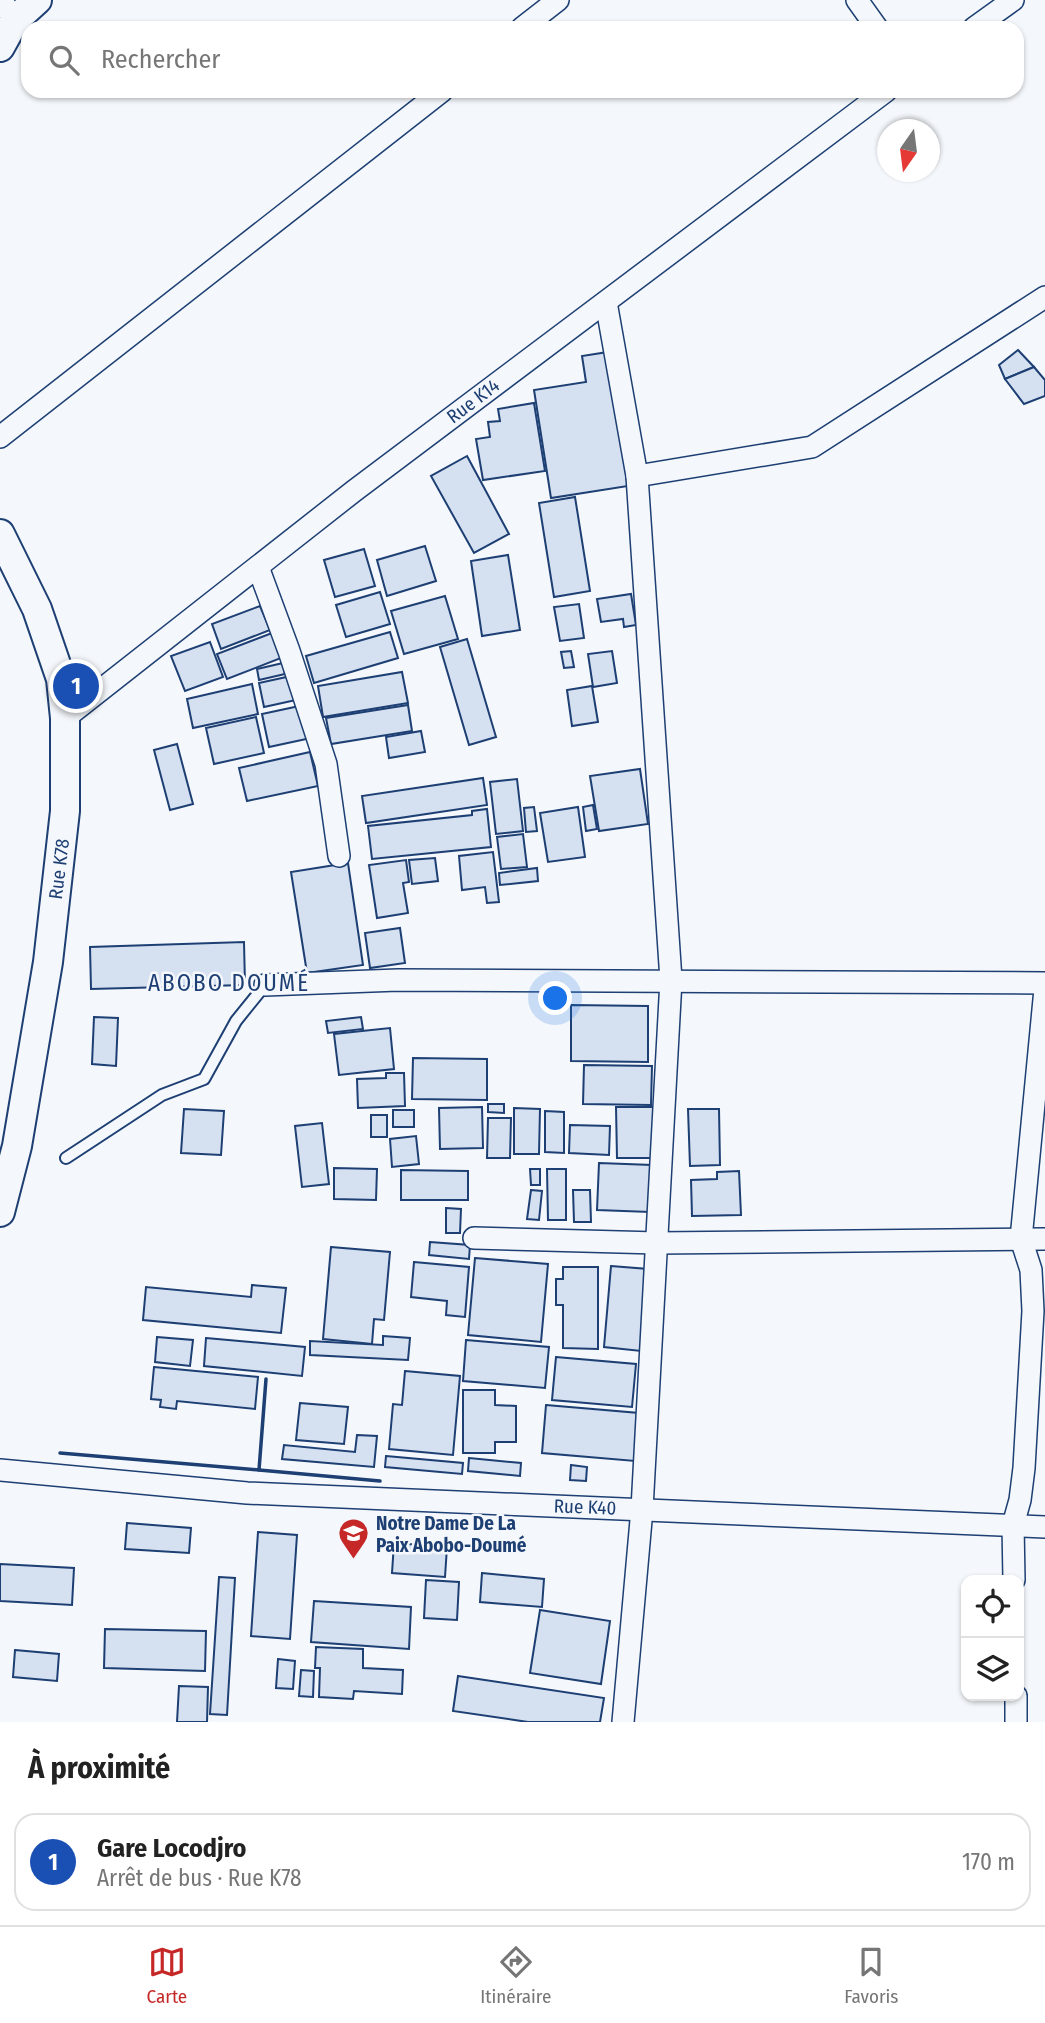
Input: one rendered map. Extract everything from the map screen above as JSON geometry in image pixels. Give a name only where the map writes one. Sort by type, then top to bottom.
[{"type":"street","points":[[0,47],[8,10],[37,0]]},
{"type":"street","points":[[531,21],[558,0]]},
{"type":"street","points":[[857,0],[872,21]]},
{"type":"street","points":[[984,21],[1013,0]]},
{"type":"street","points":[[0,437],[433,98]]},
{"type":"street","name":"Rue K14","points":[[65,718],[354,491],[877,98]]},
{"type":"street","points":[[638,476],[812,447],[1045,297]]},
{"type":"street","points":[[606,302],[638,476],[671,980],[642,1509],[623,1722]]},
{"type":"street","name":"Rue K78","points":[[0,534],[37,609],[61,679],[65,718],[65,811],[48,962],[18,1146],[0,1212]]},
{"type":"street","points":[[258,567],[326,764],[339,856]]},
{"type":"street","points":[[265,985],[398,980],[1045,983]]},
{"type":"street","points":[[1014,1575],[1013,1525],[1020,1500],[1024,1468],[1033,1311],[1031,1270],[1021,1239],[1045,989]]},
{"type":"street","points":[[474,1238],[657,1242],[1045,1239]]},
{"type":"street","name":"Rue K40","points":[[0,1470],[247,1493],[1045,1527]]},
{"type":"street","points":[[1016,1701],[1016,1722]]},
{"type":"lane","points":[[66,1158],[162,1095],[204,1079],[236,1021],[265,985]]},
{"type":"building","points":[[1018,350],[1034,367],[1005,379],[999,365]]},
{"type":"building","points":[[608,352],[628,486],[551,498],[534,390],[586,382],[582,356]]},
{"type":"building","points":[[1034,367],[1045,380],[1045,396],[1024,404],[1005,379]]},
{"type":"building","points":[[534,403],[545,471],[483,480],[476,439],[490,437],[488,422],[500,421],[498,409]]},
{"type":"building","points":[[467,456],[509,534],[474,553],[431,476]]},
{"type":"building","points":[[575,497],[590,591],[554,597],[539,503]]},
{"type":"building","points":[[425,546],[436,581],[387,596],[377,560]]},
{"type":"building","points":[[364,549],[375,586],[335,597],[324,560]]},
{"type":"building","points":[[508,555],[520,630],[482,636],[471,561]]},
{"type":"building","points":[[380,592],[390,624],[346,637],[336,605]]},
{"type":"building","points":[[631,594],[636,625],[624,627],[623,619],[601,622],[597,599]]},
{"type":"building","points":[[445,596],[458,639],[404,654],[391,611]]},
{"type":"building","points":[[579,604],[584,638],[560,641],[554,607]]},
{"type":"building","points":[[260,606],[270,630],[221,649],[212,624]]},
{"type":"building","points":[[390,632],[398,658],[314,683],[306,656]]},
{"type":"building","points":[[272,633],[281,658],[227,679],[217,654]]},
{"type":"building","points":[[467,639],[496,737],[469,745],[440,647]]},
{"type":"building","points":[[210,642],[223,677],[185,691],[171,656]]},
{"type":"building","points":[[571,651],[574,667],[564,668],[561,652]]},
{"type":"building","points":[[612,651],[617,683],[593,687],[588,654]]},
{"type":"building","points":[[283,663],[285,674],[259,680],[257,669]]},
{"type":"building","points":[[402,672],[408,703],[323,717],[318,686]]},
{"type":"building","points":[[291,676],[296,700],[264,707],[259,683]]},
{"type":"building","points":[[252,684],[258,714],[193,728],[187,699]]},
{"type":"building","points":[[592,686],[598,722],[572,726],[567,690]]},
{"type":"building","points":[[304,705],[311,738],[269,747],[262,714]]},
{"type":"building","points":[[408,705],[412,731],[331,744],[326,718]]},
{"type":"building","points":[[256,717],[264,753],[214,764],[206,728]]},
{"type":"building","points":[[421,731],[425,752],[389,758],[386,737]]},
{"type":"building","points":[[177,744],[193,804],[170,810],[154,750]]},
{"type":"building","points":[[310,752],[318,786],[247,801],[239,768]]},
{"type":"building","points":[[640,769],[648,824],[599,831],[590,776]]},
{"type":"building","points":[[483,778],[487,805],[366,823],[362,796]]},
{"type":"building","points":[[517,779],[523,831],[496,834],[490,782]]},
{"type":"building","points":[[593,805],[597,829],[586,831],[583,807]]},
{"type":"building","points":[[534,807],[537,831],[526,832],[524,808]]},
{"type":"building","points":[[578,807],[585,857],[548,862],[540,813]]},
{"type":"building","points":[[487,809],[491,847],[372,859],[368,826],[472,815],[472,811]]},
{"type":"building","points":[[523,834],[527,867],[501,869],[497,837]]},
{"type":"building","points":[[493,852],[499,902],[487,903],[485,887],[462,890],[459,856]]},
{"type":"building","points":[[435,858],[438,881],[412,884],[409,860]]},
{"type":"building","points":[[406,860],[409,882],[403,883],[408,913],[377,918],[369,865]]},
{"type":"building","points":[[348,863],[363,965],[307,973],[291,872]]},
{"type":"building","points":[[537,868],[538,881],[500,885],[499,873]]},
{"type":"building","points":[[400,928],[405,963],[370,968],[365,933]]},
{"type":"building","points":[[244,942],[245,985],[91,989],[90,947]]},
{"type":"building","points":[[571,1005],[648,1006],[648,1062],[571,1061]]},
{"type":"building","points":[[94,1017],[118,1018],[116,1066],[92,1064]]},
{"type":"building","points":[[361,1017],[363,1029],[328,1033],[326,1021]]},
{"type":"building","points":[[390,1028],[394,1069],[339,1075],[334,1034]]},
{"type":"building","points":[[413,1058],[487,1059],[487,1100],[412,1099]]},
{"type":"building","points":[[584,1065],[652,1066],[651,1105],[583,1104]]},
{"type":"building","points":[[386,1073],[404,1073],[405,1106],[358,1108],[357,1079],[386,1078]]},
{"type":"building","points":[[488,1104],[504,1104],[504,1113],[488,1112]]},
{"type":"building","points":[[482,1107],[483,1148],[440,1149],[439,1108]]},
{"type":"building","points":[[616,1107],[654,1107],[654,1158],[617,1158]]},
{"type":"building","points":[[514,1108],[540,1109],[539,1154],[514,1154]]},
{"type":"building","points":[[184,1109],[224,1111],[221,1155],[181,1153]]},
{"type":"building","points":[[688,1109],[719,1109],[720,1165],[690,1166]]},
{"type":"building","points":[[393,1110],[414,1110],[414,1127],[393,1127]]},
{"type":"building","points":[[545,1111],[564,1112],[564,1153],[545,1152]]},
{"type":"building","points":[[371,1115],[387,1115],[387,1137],[371,1137]]},
{"type":"building","points":[[488,1118],[511,1118],[510,1158],[487,1158]]},
{"type":"building","points":[[322,1123],[329,1184],[302,1187],[295,1126]]},
{"type":"building","points":[[570,1125],[610,1126],[609,1155],[569,1153]]},
{"type":"building","points":[[416,1136],[419,1164],[392,1167],[390,1139]]},
{"type":"building","points":[[599,1163],[652,1165],[650,1212],[597,1210]]},
{"type":"building","points":[[334,1168],[377,1169],[376,1200],[334,1199]]},
{"type":"building","points":[[530,1169],[540,1169],[540,1185],[531,1185]]},
{"type":"building","points":[[547,1169],[566,1169],[566,1220],[548,1220]]},
{"type":"building","points":[[401,1170],[468,1171],[468,1200],[401,1200]]},
{"type":"building","points":[[739,1171],[741,1215],[692,1216],[691,1180],[717,1179],[717,1172]]},
{"type":"building","points":[[531,1190],[542,1191],[539,1220],[527,1219]]},
{"type":"building","points":[[573,1190],[590,1190],[591,1222],[574,1222]]},
{"type":"building","points":[[446,1208],[461,1209],[460,1233],[446,1233]]},
{"type":"building","points":[[430,1242],[470,1245],[469,1259],[429,1255]]},
{"type":"building","points":[[331,1247],[390,1252],[384,1320],[374,1319],[372,1344],[323,1339]]},
{"type":"building","points":[[475,1258],[548,1264],[541,1342],[468,1335]]},
{"type":"building","points":[[414,1262],[469,1267],[465,1317],[446,1315],[447,1301],[411,1297]]},
{"type":"building","points":[[611,1266],[648,1269],[641,1351],[604,1347]]},
{"type":"building","points":[[563,1267],[598,1267],[598,1349],[563,1348],[563,1305],[556,1305],[556,1279],[563,1279]]},
{"type":"building","points":[[252,1285],[286,1288],[281,1333],[143,1320],[146,1287],[251,1297]]},
{"type":"building","points":[[383,1336],[410,1338],[408,1360],[310,1355],[310,1341],[383,1345]]},
{"type":"building","points":[[157,1337],[193,1340],[190,1366],[155,1362]]},
{"type":"building","points":[[206,1338],[305,1347],[302,1376],[204,1366]]},
{"type":"building","points":[[466,1340],[549,1347],[545,1388],[463,1381]]},
{"type":"building","points":[[556,1357],[636,1364],[632,1407],[552,1400]]},
{"type":"building","points":[[154,1367],[258,1377],[255,1409],[177,1401],[176,1409],[160,1407],[161,1400],[151,1399]]},
{"type":"building","points":[[405,1371],[460,1376],[453,1455],[389,1449],[393,1404],[402,1405]]},
{"type":"building","points":[[463,1390],[495,1390],[495,1405],[516,1406],[516,1442],[495,1442],[495,1453],[463,1453]]},
{"type":"building","points":[[300,1403],[348,1407],[344,1444],[296,1440]]},
{"type":"building","points":[[546,1405],[639,1413],[635,1461],[542,1453]]},
{"type":"building","points":[[357,1435],[377,1436],[374,1467],[282,1459],[284,1445],[355,1452]]},
{"type":"building","points":[[386,1456],[463,1463],[462,1474],[385,1467]]},
{"type":"building","points":[[469,1458],[521,1463],[520,1476],[468,1471]]},
{"type":"building","points":[[571,1465],[587,1467],[586,1481],[570,1480]]},
{"type":"building","points":[[127,1523],[191,1528],[189,1553],[125,1549]]},
{"type":"building","points":[[258,1532],[297,1535],[290,1639],[251,1636]]},
{"type":"building","points":[[394,1543],[447,1547],[445,1577],[392,1573]]},
{"type":"building","points":[[0,1564],[74,1568],[72,1605],[0,1601]]},
{"type":"building","points":[[482,1573],[544,1579],[542,1607],[480,1602]]},
{"type":"building","points":[[219,1577],[235,1578],[227,1715],[210,1714]]},
{"type":"building","points":[[426,1580],[459,1582],[457,1620],[424,1618]]},
{"type":"building","points":[[314,1601],[411,1607],[409,1649],[311,1642]]},
{"type":"building","points":[[540,1610],[610,1621],[601,1684],[530,1673]]},
{"type":"building","points":[[105,1629],[206,1631],[205,1671],[104,1668]]},
{"type":"building","points":[[316,1647],[363,1649],[363,1668],[403,1670],[402,1694],[354,1691],[353,1699],[319,1697],[320,1668],[315,1668]]},
{"type":"building","points":[[15,1650],[59,1654],[57,1681],[13,1677]]},
{"type":"building","points":[[278,1659],[295,1661],[293,1689],[276,1688]]},
{"type":"building","points":[[301,1670],[314,1671],[313,1697],[299,1696]]},
{"type":"building","points":[[458,1676],[604,1698],[600,1722],[528,1722],[453,1711]]},
{"type":"building","points":[[179,1686],[208,1687],[207,1722],[177,1722]]},
{"type":"wall","points":[[60,1453],[259,1470],[266,1379]]},
{"type":"wall","points":[[259,1470],[380,1481]]},
{"type":"place","name":"Gare Locodjro","points":[[76,686]]},
{"type":"place","name":"Notre Dame De La Paix Abobo-Doumé","points":[[353,1561]]},
{"type":"district","name":"ABOBO DOUMÉ","points":[[229,983]]}]
